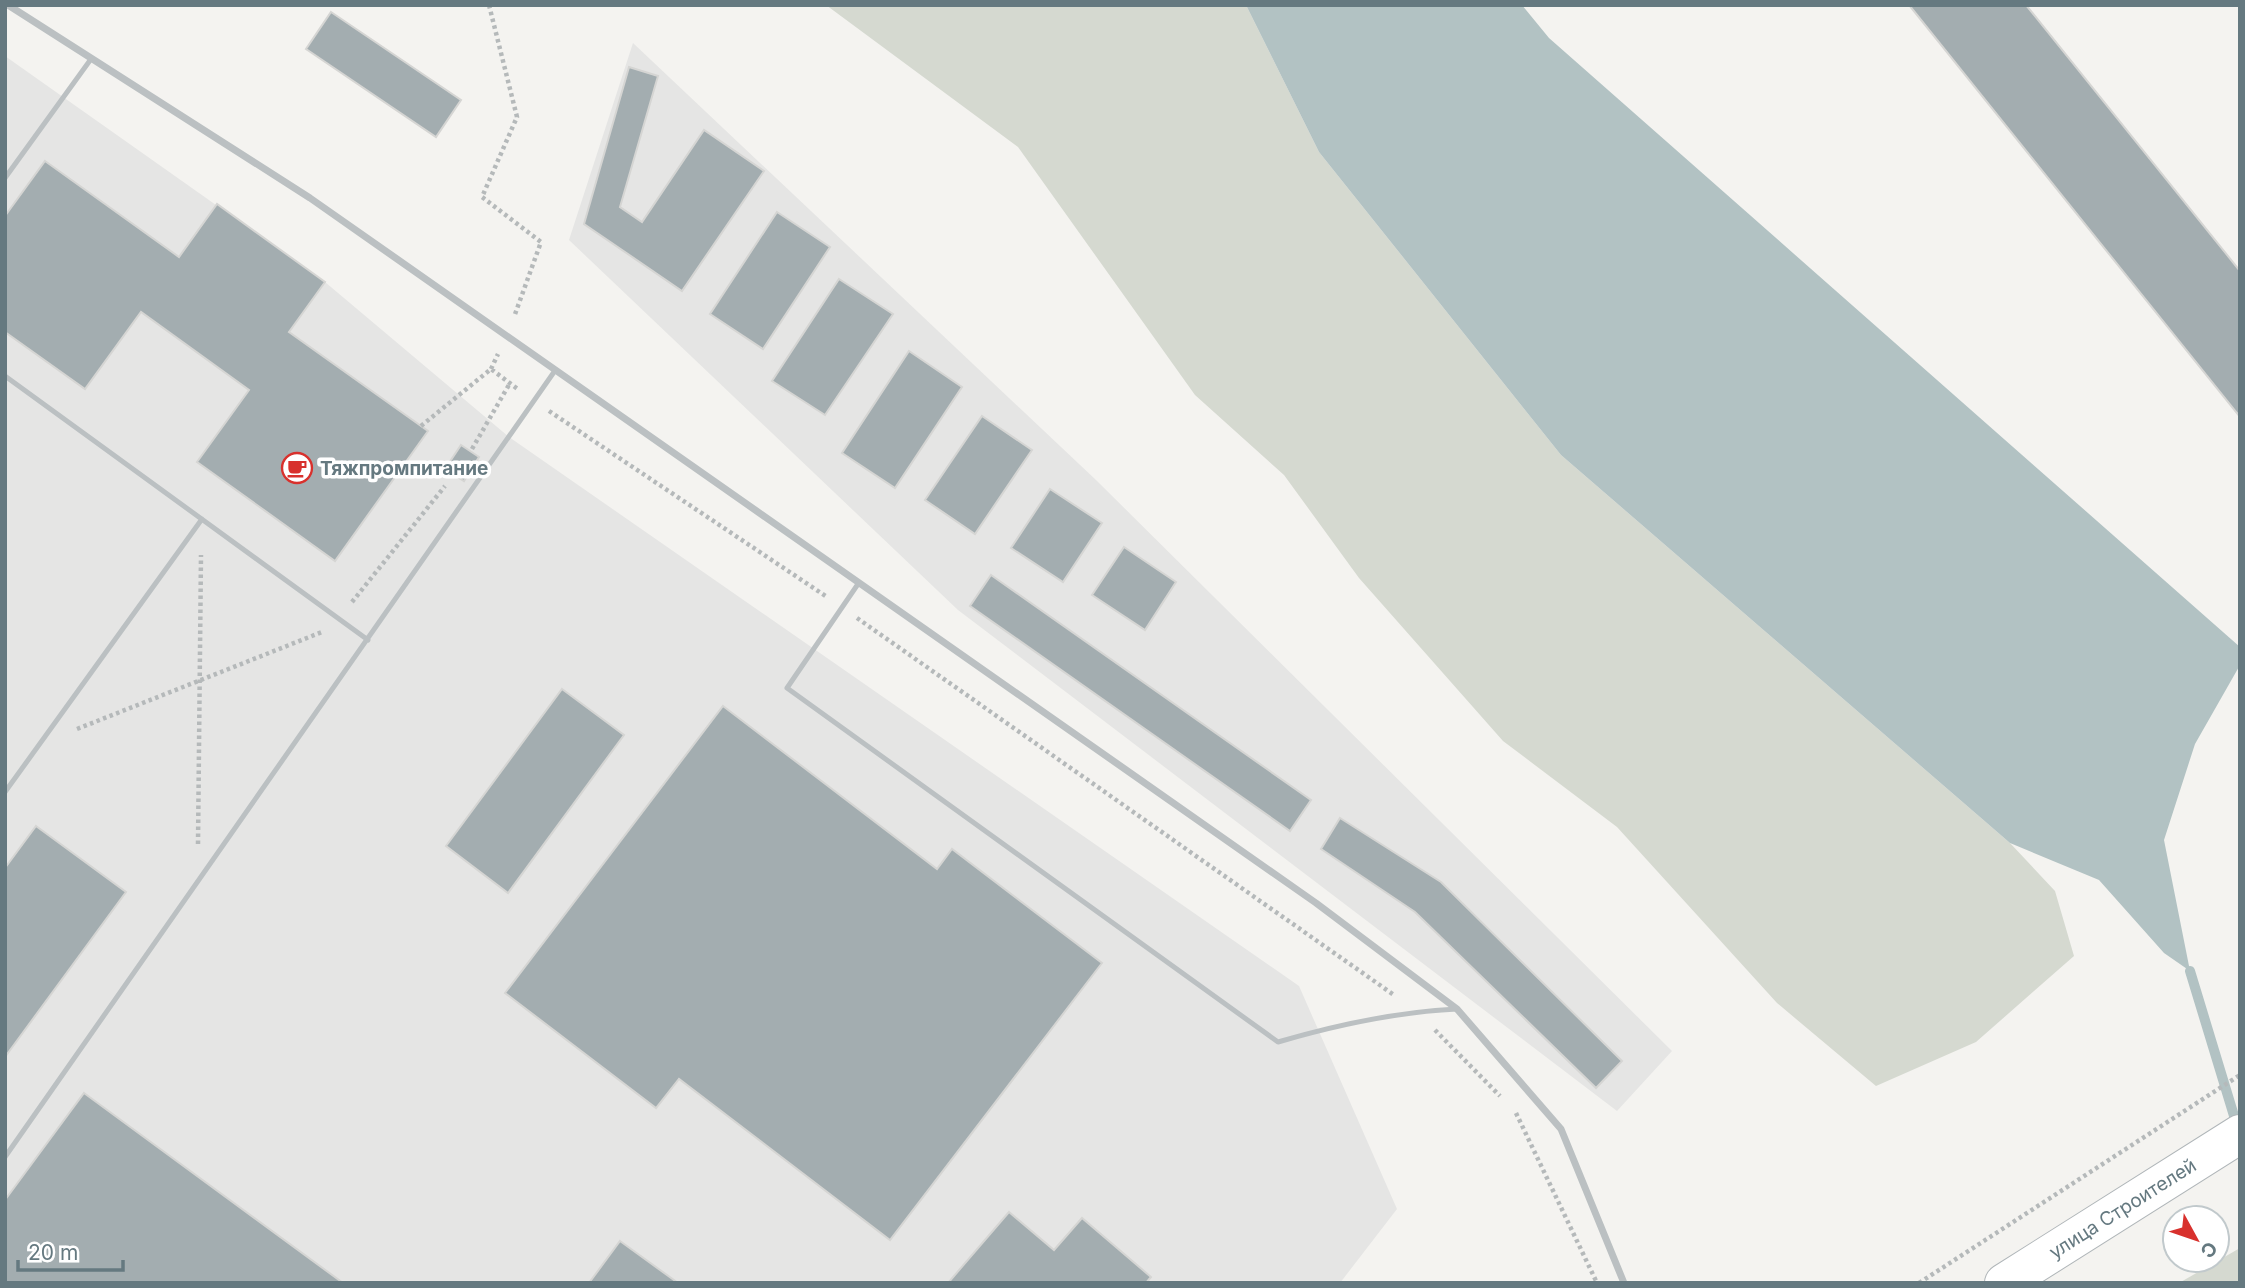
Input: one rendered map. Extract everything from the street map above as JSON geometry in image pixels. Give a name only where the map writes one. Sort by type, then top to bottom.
[{"type":"main road","name":"улица Строителей","points":[[2004,1283],[2240,1135]]},
{"type":"street","points":[[8,5],[310,198],[554,372],[1316,903],[1457,1009],[1561,1129],[1624,1283]]},
{"type":"lane","points":[[5,178],[90,59]]},
{"type":"lane","points":[[5,1157],[554,372]]},
{"type":"lane","points":[[5,376],[368,640]]},
{"type":"lane","points":[[5,792],[202,519]]},
{"type":"lane","points":[[858,584],[787,688],[1278,1042],[1319,1030],[1417,1011],[1457,1009]]},
{"type":"path","points":[[421,426],[491,369],[507,337],[541,242],[482,197],[517,117],[489,5]]},
{"type":"path","points":[[491,369],[534,401],[842,607],[1417,1011],[1505,1101]]},
{"type":"path","points":[[470,451],[510,383]]},
{"type":"path","points":[[338,620],[446,485]]},
{"type":"path","points":[[197,883],[202,519]]},
{"type":"path","points":[[39,745],[322,631],[368,640]]},
{"type":"path","points":[[1919,1283],[2240,1075]]},
{"type":"path","points":[[1515,1111],[1597,1283]]},
{"type":"shaded area","points":[[826,5],[1246,5],[1319,152],[1561,455],[2010,843],[2055,891],[2074,956],[1976,1042],[1876,1086],[1777,1003],[1617,827],[1503,741],[1359,578],[1284,475],[1195,395],[1018,147]]},
{"type":"shaded area","points":[[1246,5],[1522,5],[1549,38],[2240,647],[2240,665],[2195,744],[2164,840],[2190,971],[2164,953],[2099,880],[2010,843],[1561,455],[1319,152]]},
{"type":"shaded area","points":[[633,43],[1096,480],[1672,1051],[1617,1111],[958,610],[569,240]]},
{"type":"shaded area","points":[[5,56],[325,282],[509,437],[1299,986],[1397,1209],[1340,1283],[5,1283]]},
{"type":"shaded area","points":[[2240,1248],[2240,1283],[2179,1283],[2195,1274],[2231,1274],[2231,1253]]},
{"type":"building","points":[[1909,5],[2026,5],[2240,271],[2240,417]]},
{"type":"building","points":[[331,12],[461,100],[436,137],[306,49]]},
{"type":"building","points":[[629,67],[658,76],[620,207],[642,222],[704,130],[764,171],[682,291],[584,224]]},
{"type":"building","points":[[45,161],[179,257],[217,204],[325,282],[289,332],[428,431],[335,561],[197,462],[249,390],[141,312],[85,389],[5,332],[5,216]]},
{"type":"building","points":[[777,212],[830,247],[763,349],[710,314]]},
{"type":"building","points":[[839,279],[893,314],[825,415],[772,381]]},
{"type":"building","points":[[909,351],[962,387],[895,488],[842,453]]},
{"type":"building","points":[[982,416],[1032,450],[975,534],[925,500]]},
{"type":"building","points":[[461,445],[479,457],[464,481],[445,469]]},
{"type":"building","points":[[1050,489],[1102,523],[1063,582],[1011,548]]},
{"type":"building","points":[[1124,547],[1176,582],[1145,630],[1092,595]]},
{"type":"building","points":[[991,575],[1311,800],[1290,831],[970,606]]},
{"type":"building","points":[[562,689],[624,735],[508,893],[446,846]]},
{"type":"building","points":[[723,706],[937,869],[952,849],[1102,963],[890,1240],[679,1079],[656,1108],[505,993]]},
{"type":"building","points":[[1340,818],[1441,882],[1622,1061],[1596,1088],[1415,912],[1321,849]]},
{"type":"building","points":[[36,826],[126,892],[5,1057],[5,868]]},
{"type":"building","points":[[84,1093],[343,1283],[5,1283],[5,1200]]},
{"type":"building","points":[[1009,1212],[1054,1250],[1082,1218],[1151,1277],[1146,1283],[948,1283]]},
{"type":"building","points":[[620,1241],[678,1283],[589,1283]]},
{"type":"waterway","points":[[2190,971],[2238,1129]]},
{"type":"place","name":"Тяжпромпитание","points":[[297,468]]}]
